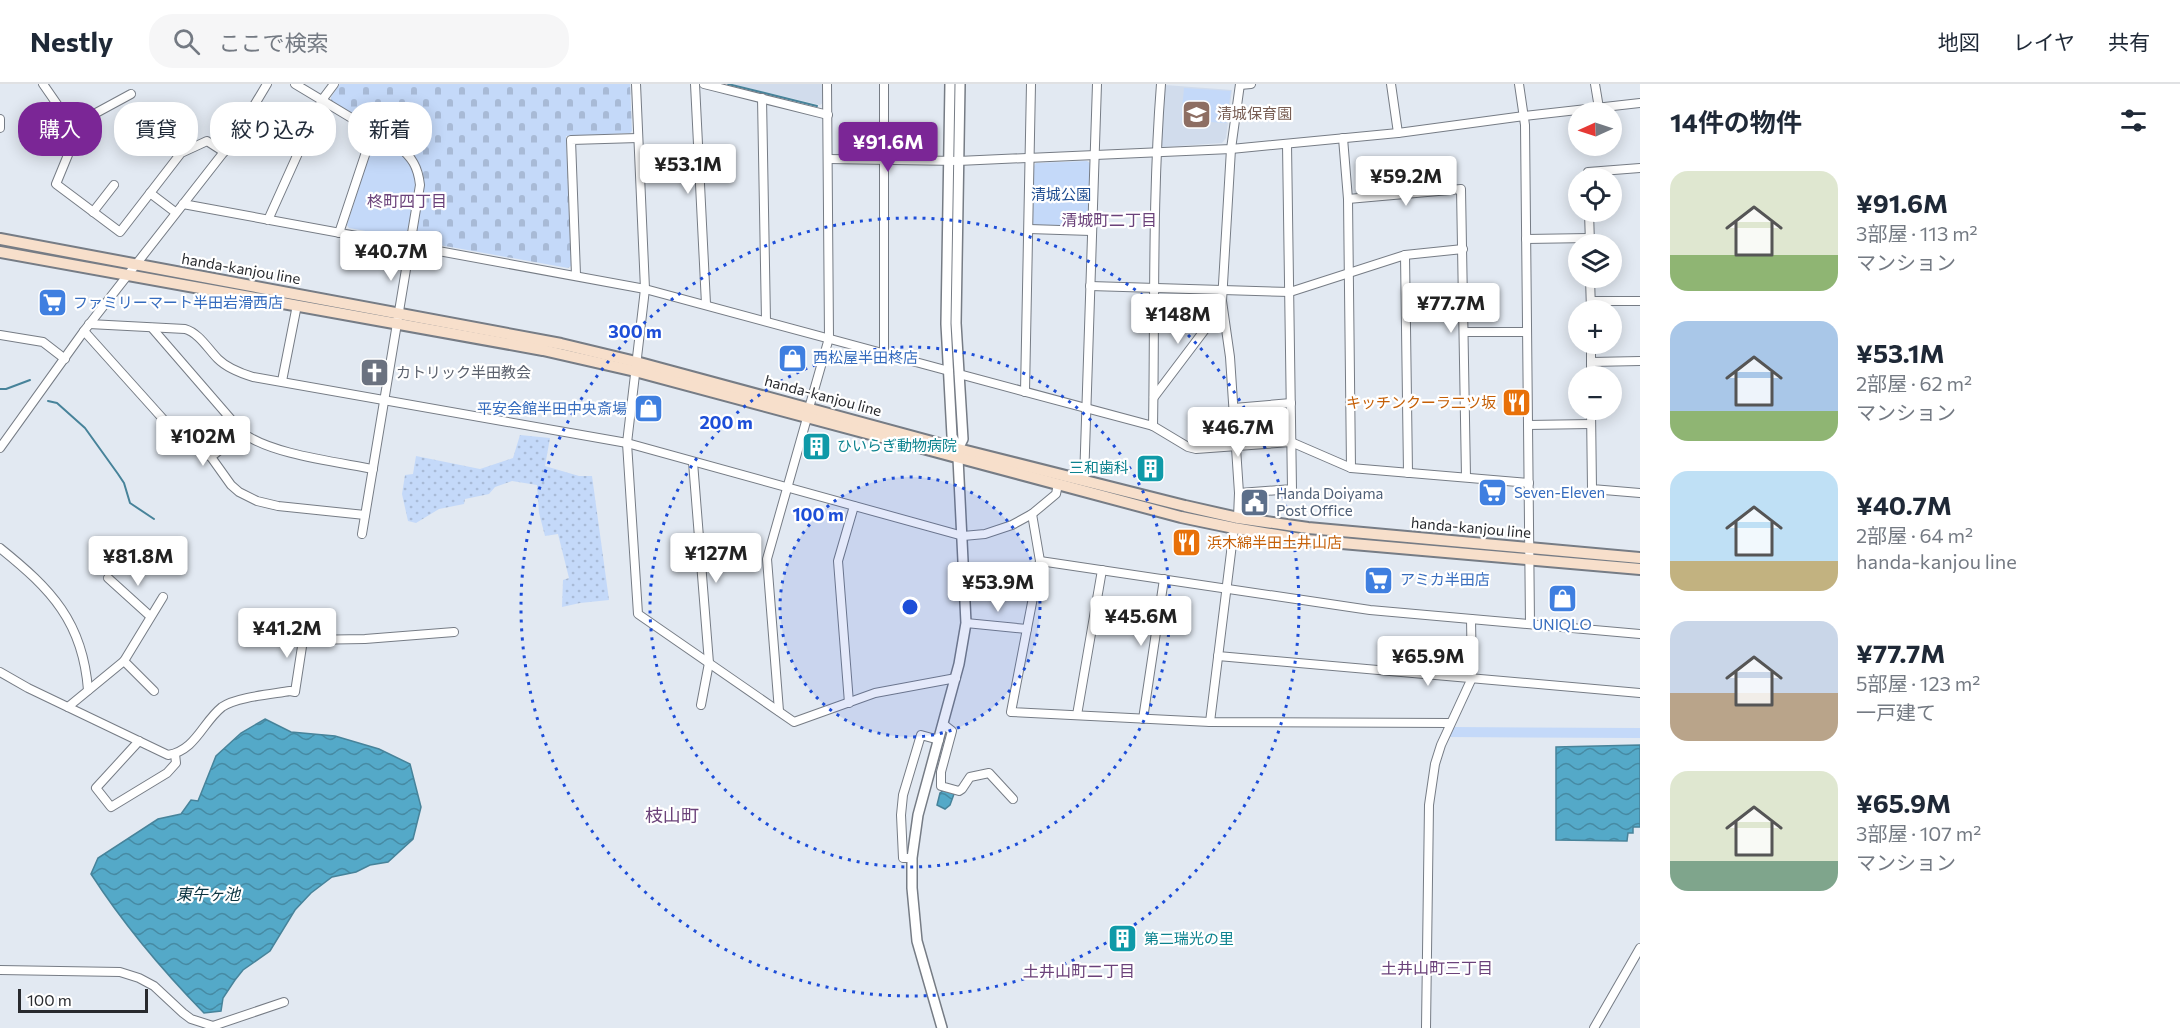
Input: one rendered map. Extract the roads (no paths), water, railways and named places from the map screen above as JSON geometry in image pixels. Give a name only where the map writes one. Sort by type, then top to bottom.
[{"type":"main road","name":"handa-kanjou line","points":[[0,239],[397,318],[543,350],[635,366],[958,453],[1058,484],[1181,517],[1236,523]]},
{"type":"main road","name":"handa-kanjou line","points":[[0,252],[297,305],[397,318]]},
{"type":"main road","name":"handa-kanjou line","points":[[958,453],[1084,481],[1307,540],[1529,554],[1640,558]]},
{"type":"main road","name":"handa-kanjou line","points":[[1529,554],[1640,569]]},
{"type":"street","points":[[43,84],[55,102]]},
{"type":"street","points":[[256,102],[267,84]]},
{"type":"street","points":[[295,84],[348,116]]},
{"type":"street","points":[[268,220],[322,100],[334,84]]},
{"type":"street","points":[[636,84],[645,288],[627,443],[638,614],[794,722],[875,693],[956,678]]},
{"type":"street","points":[[694,84],[706,304]]},
{"type":"street","points":[[704,84],[828,115]]},
{"type":"street","points":[[779,711],[767,559],[828,338],[827,84]]},
{"type":"street","points":[[884,84],[884,354]]},
{"type":"street","points":[[950,84],[956,323],[963,439],[958,453]]},
{"type":"street","points":[[942,1028],[917,941],[912,888],[912,858],[918,815],[956,678],[966,623],[958,453],[952,436],[946,324],[953,161],[960,84]]},
{"type":"street","points":[[1025,392],[1031,84]]},
{"type":"street","points":[[1084,481],[1097,84]]},
{"type":"street","points":[[1153,426],[1156,152],[1161,84]]},
{"type":"street","points":[[1210,722],[1239,493],[1230,357],[1222,308],[1231,149],[1240,85],[1251,84]]},
{"type":"street","points":[[1391,84],[1398,133]]},
{"type":"street","points":[[1519,84],[1524,116],[1530,624]]},
{"type":"street","points":[[1595,84],[1598,102]]},
{"type":"street","points":[[102,110],[131,94]]},
{"type":"street","points":[[762,98],[766,321]]},
{"type":"street","points":[[1622,106],[1640,104]]},
{"type":"street","points":[[828,159],[953,161],[1231,149],[1398,133],[1568,111]]},
{"type":"street","points":[[0,119],[0,128]]},
{"type":"street","points":[[576,275],[571,140],[638,138]]},
{"type":"street","points":[[1344,138],[1348,199],[1351,468]]},
{"type":"street","points":[[67,156],[56,183],[120,232],[181,153],[207,141],[210,143]]},
{"type":"street","points":[[1239,493],[1292,489],[1287,144]]},
{"type":"street","points":[[0,448],[86,328],[221,156]]},
{"type":"street","points":[[339,232],[365,156]]},
{"type":"street","points":[[362,534],[420,184],[419,173],[410,156]]},
{"type":"street","points":[[1622,169],[1640,168]]},
{"type":"street","points":[[93,212],[114,185]]},
{"type":"street","points":[[1348,199],[1461,189],[1466,477]]},
{"type":"street","points":[[150,193],[175,212]]},
{"type":"street","points":[[183,204],[645,288],[949,371]]},
{"type":"street","points":[[1029,230],[1091,231]]},
{"type":"street","points":[[1526,239],[1568,240]]},
{"type":"street","points":[[1090,286],[1290,292],[1405,255],[1463,249]]},
{"type":"street","points":[[1405,255],[1408,473]]},
{"type":"street","points":[[1622,301],[1640,301]]},
{"type":"street","points":[[282,381],[297,305]]},
{"type":"street","points":[[1153,398],[1222,308]]},
{"type":"street","points":[[86,328],[152,328],[192,331],[219,361],[253,376],[627,443],[963,536],[985,534],[1012,525],[1032,514],[1056,494],[1058,484]]},
{"type":"street","points":[[86,328],[181,439],[211,457],[231,485],[257,501],[288,507],[365,515]]},
{"type":"street","points":[[152,328],[250,439],[271,448],[373,469]]},
{"type":"street","points":[[1464,332],[1527,332]]},
{"type":"street","points":[[0,335],[43,342],[65,359]]},
{"type":"street","points":[[1591,354],[1591,366]]},
{"type":"street","points":[[1591,362],[1640,361]]},
{"type":"street","points":[[959,374],[1153,426],[1188,447],[1196,449],[1291,442],[1351,468],[1529,483]]},
{"type":"street","points":[[1234,408],[1291,403]]},
{"type":"street","points":[[1591,420],[1593,489],[1640,493]]},
{"type":"street","points":[[1528,425],[1591,424]]},
{"type":"street","points":[[211,457],[242,432]]},
{"type":"street","points":[[693,462],[709,663],[701,705]]},
{"type":"street","points":[[849,703],[838,561],[854,506]]},
{"type":"street","points":[[1032,514],[1040,561],[1011,712],[1210,722],[1450,723]]},
{"type":"street","points":[[0,548],[41,583],[58,602],[68,619],[87,668],[88,690]]},
{"type":"street","points":[[1040,561],[1370,610],[1640,634]]},
{"type":"street","points":[[1077,715],[1102,570]]},
{"type":"street","points":[[108,578],[150,616]]},
{"type":"street","points":[[1143,719],[1164,579]]},
{"type":"street","points":[[68,707],[124,661],[163,597]]},
{"type":"street","points":[[1426,1028],[1429,805],[1435,764],[1450,723],[1472,678],[1471,619]]},
{"type":"street","points":[[966,623],[1027,629]]},
{"type":"street","points":[[0,672],[28,688],[168,755],[175,754],[192,743],[224,705],[253,696],[290,691],[295,693],[303,640],[365,639],[454,632]]},
{"type":"street","points":[[1218,656],[1640,693]]},
{"type":"street","points":[[124,661],[154,691]]},
{"type":"street","points":[[943,724],[952,731],[941,772],[941,786],[959,791],[970,777],[989,773],[1013,799]]},
{"type":"street","points":[[912,858],[903,858],[901,815],[903,795],[921,735],[939,740]]},
{"type":"street","points":[[140,741],[96,788],[111,807],[167,773],[176,763],[175,754]]},
{"type":"street","points":[[1594,1028],[1640,948]]},
{"type":"street","points":[[0,970],[120,972],[140,978],[154,986],[183,1013],[213,1026],[284,1002]]},
{"type":"water","name":"東午ヶ池","points":[[265,719],[291,732],[335,736],[379,749],[410,764],[421,807],[413,839],[388,862],[332,877],[311,893],[295,910],[270,951],[243,970],[235,980],[223,998],[221,1011],[204,1013],[144,946],[91,874],[98,858],[158,819],[181,814],[191,800],[198,801],[216,756],[241,733]]},
{"type":"water","points":[[1640,745],[1640,827],[1633,827],[1633,833],[1628,833],[1627,841],[1556,840],[1556,747]]},
{"type":"water","points":[[949,790],[954,794],[950,805],[945,809],[937,805],[940,793]]},
{"type":"waterway","points":[[728,84],[817,106]]},
{"type":"waterway","points":[[0,389],[30,380]]},
{"type":"waterway","points":[[48,401],[57,403],[85,428],[124,483],[130,503],[154,519]]},
{"type":"place","name":"清城保育園","points":[[1196,114]]},
{"type":"place","name":"ファミリーマート半田岩滑西店","points":[[52,303]]},
{"type":"place","name":"西松屋半田柊店","points":[[792,358]]},
{"type":"place","name":"カトリック半田教会","points":[[375,373]]},
{"type":"place","name":"キッチンクーラ二ツ坂","points":[[1517,403]]},
{"type":"place","name":"平安会館半田中央斎場","points":[[648,409]]},
{"type":"place","name":"ひいらぎ動物病院","points":[[816,446]]},
{"type":"place","name":"三和歯科","points":[[1150,468]]},
{"type":"place","name":"Seven-Eleven","points":[[1493,493]]},
{"type":"place","name":"Handa Doiyama Post Office","points":[[1255,503]]},
{"type":"place","name":"浜木綿半田土井山店","points":[[1186,543]]},
{"type":"place","name":"アミカ半田店","points":[[1379,580]]},
{"type":"place","name":"UNIQLO","points":[[1562,598]]},
{"type":"place","name":"第二瑞光の里","points":[[1123,939]]},
{"type":"district","name":"柊町四丁目","points":[[407,201]]},
{"type":"district","name":"清城町二丁目","points":[[1109,220]]},
{"type":"district","name":"枝山町","points":[[672,816]]},
{"type":"district","name":"土井山町三丁目","points":[[1437,968]]},
{"type":"district","name":"土井山町二丁目","points":[[1079,971]]},
{"type":"park label","name":"清城公園","points":[[1061,195]]}]
